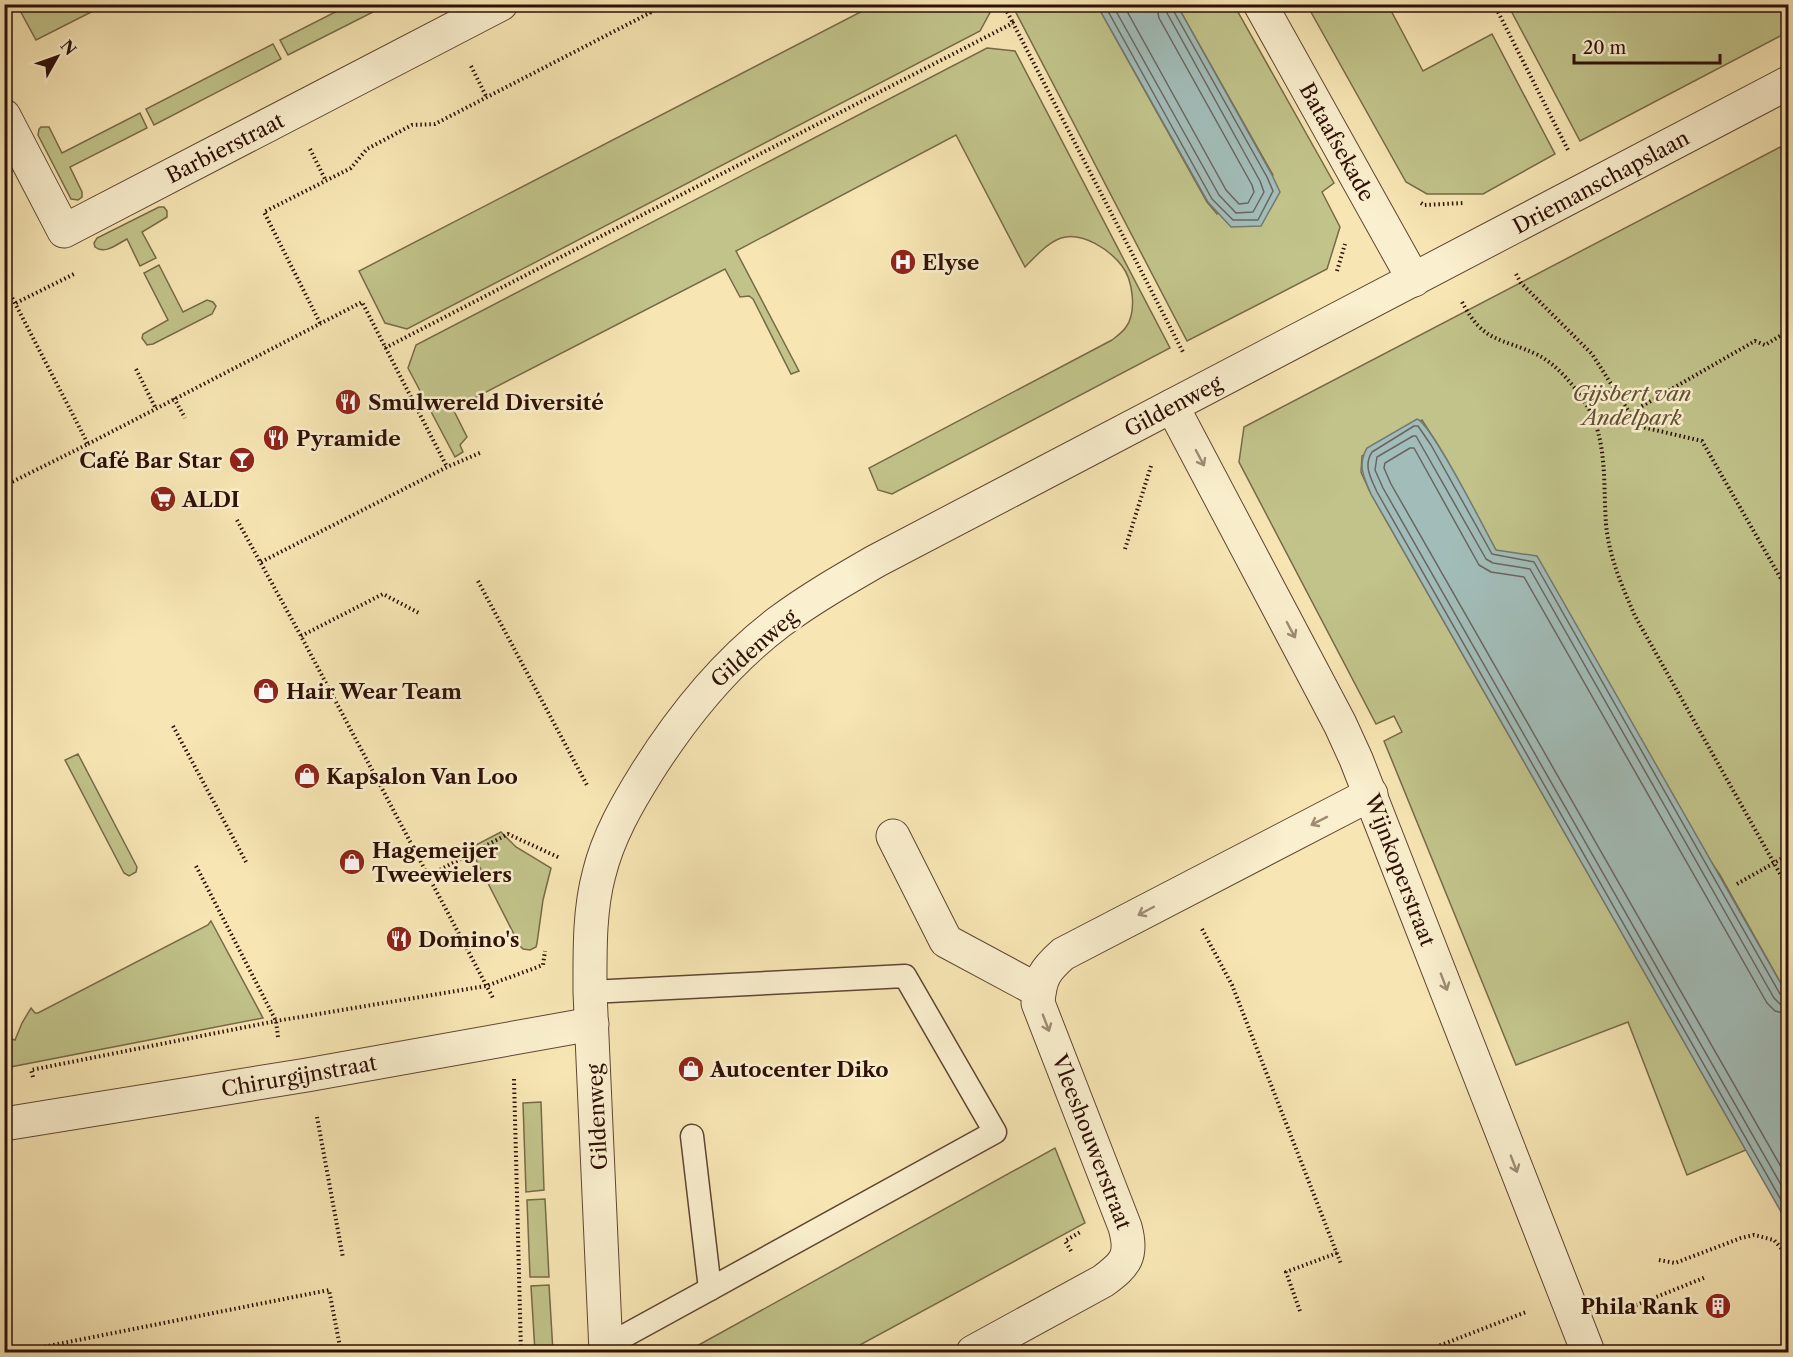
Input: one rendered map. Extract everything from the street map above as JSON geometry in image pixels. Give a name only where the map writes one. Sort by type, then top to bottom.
[{"type":"street","name":"Barbierstraat","points":[[4,116],[64,231],[501,4]]},
{"type":"street","name":"Bataafsekade","points":[[1260,4],[1414,280]]},
{"type":"street","name":"Driemanschapslaan","points":[[1414,280],[1788,83]]},
{"type":"street","name":"Gildenweg","points":[[606,1349],[590,992],[590,954],[594,910],[598,876],[607,845],[658,754],[678,726],[716,680],[778,623],[818,595],[876,561],[1414,280]]},
{"type":"street","name":"Wijnkoperstraat","points":[[1172,406],[1340,724],[1371,794],[1584,1340]]},
{"type":"street","points":[[893,836],[946,940],[1039,991],[1046,969],[1063,954],[1371,794]]},
{"type":"street","name":"Vleeshouwerstraat","points":[[973,1353],[1103,1281],[1119,1269],[1125,1262],[1129,1251],[1129,1240],[1125,1227],[1038,1003],[1039,991]]},
{"type":"street","name":"Chirurgijnstraat","points":[[4,1124],[295,1077],[592,1024]]},
{"type":"lane","points":[[590,992],[905,976],[995,1132],[606,1349]]},
{"type":"lane","points":[[692,1136],[710,1289]]},
{"type":"path","points":[[647,4],[651,13]]},
{"type":"path","points":[[320,323],[264,212],[351,168],[367,149],[412,125],[435,124],[667,4]]},
{"type":"path","points":[[1003,4],[1203,390]]},
{"type":"path","points":[[1494,4],[1589,189]]},
{"type":"path","points":[[385,348],[1013,23]]},
{"type":"path","points":[[1417,201],[1424,205],[1476,202],[1521,283],[1592,354],[1638,426],[1702,441],[1788,591]]},
{"type":"path","points":[[1443,266],[1464,307],[1481,330],[1491,337],[1539,356],[1574,386],[1587,406],[1599,434],[1604,473],[1606,526],[1616,571],[1635,616],[1788,888]]},
{"type":"path","points":[[16,303],[84,269]]},
{"type":"path","points":[[4,282],[88,444]]},
{"type":"path","points":[[4,486],[362,302],[447,467]]},
{"type":"path","points":[[1630,413],[1755,341],[1765,345],[1788,331]]},
{"type":"path","points":[[136,369],[156,408]]},
{"type":"path","points":[[174,398],[184,418]]},
{"type":"path","points":[[1125,549],[1172,406]]},
{"type":"path","points":[[261,562],[447,467],[482,452]]},
{"type":"path","points":[[237,520],[301,636],[513,1038],[522,1353]]},
{"type":"path","points":[[478,581],[590,791]]},
{"type":"path","points":[[301,636],[382,594],[419,612]]},
{"type":"path","points":[[172,726],[246,862]]},
{"type":"path","points":[[4,781],[10,778]]},
{"type":"path","points":[[428,876],[508,834],[564,860]]},
{"type":"path","points":[[1737,884],[1788,855]]},
{"type":"path","points":[[196,866],[276,1021],[295,1077],[344,1258]]},
{"type":"path","points":[[1182,892],[1232,985],[1341,1264]]},
{"type":"path","points":[[1659,1260],[1675,1263],[1754,1235],[1774,1240],[1788,1256]]},
{"type":"path","points":[[1300,1311],[1286,1272],[1337,1252]]},
{"type":"path","points":[[1584,1340],[1706,1277]]},
{"type":"path","points":[[18,1353],[329,1290],[341,1353]]},
{"type":"path","points":[[1423,1353],[1566,1297]]},
{"type":"green space","points":[[17,5],[105,5],[36,40]]},
{"type":"green space","points":[[349,5],[376,5],[379,9],[288,55],[280,40]]},
{"type":"green space","points":[[874,5],[992,5],[980,31],[407,329],[385,323],[359,271]]},
{"type":"green space","points":[[1012,5],[1097,5],[1207,202],[1217,214],[1273,175],[1177,5],[1234,5],[1334,183],[1322,192],[1340,227],[1327,269],[1187,341]]},
{"type":"green space","points":[[1307,5],[1388,5],[1423,71],[1492,34],[1555,154],[1483,194],[1427,194],[1406,182]]},
{"type":"green space","points":[[1508,5],[1788,5],[1788,32],[1580,141]]},
{"type":"green space","points":[[273,44],[281,59],[154,125],[146,109]]},
{"type":"green space","points":[[987,48],[1015,51],[1170,348],[892,494],[878,490],[869,468],[1112,340],[1125,329],[1132,313],[1131,287],[1126,272],[1117,260],[1095,243],[1078,237],[1061,238],[1051,243],[1025,267],[956,135],[736,251],[799,371],[791,374],[753,299],[749,296],[740,297],[725,269],[453,409],[467,437],[460,445],[463,452],[455,457],[408,368],[416,345]]},
{"type":"green space","points":[[140,113],[147,128],[70,167],[82,192],[82,197],[78,200],[71,199],[38,135],[39,129],[49,127],[62,153]]},
{"type":"green space","name":"Gijsbert van Andelpark","points":[[1788,143],[1788,996],[1720,875],[1496,550],[1422,420],[1362,456],[1361,472],[1371,494],[1746,1150],[1687,1175],[1628,1022],[1516,1065],[1384,741],[1402,732],[1394,716],[1376,724],[1239,462],[1244,427]]},
{"type":"green space","points":[[159,207],[164,207],[167,217],[142,232],[156,258],[140,266],[127,239],[103,250],[95,247],[94,243],[97,238]]},
{"type":"green space","points":[[159,265],[183,312],[207,300],[216,306],[212,314],[147,345],[142,338],[143,334],[168,320],[144,273]]},
{"type":"green space","points":[[78,754],[137,867],[136,872],[129,876],[124,873],[65,760]]},
{"type":"green space","points":[[501,832],[516,847],[551,868],[543,900],[536,947],[530,950],[520,946],[470,848]]},
{"type":"green space","points":[[211,921],[263,1018],[5,1068],[5,1037],[15,1040],[31,1008],[38,1013],[208,925]]},
{"type":"green space","points":[[541,1102],[544,1190],[526,1192],[523,1103]]},
{"type":"green space","points":[[1055,1148],[1085,1223],[847,1352],[686,1352]]},
{"type":"green space","points":[[545,1199],[549,1277],[530,1277],[527,1200]]},
{"type":"green space","points":[[549,1285],[553,1352],[535,1352],[531,1286]]},
{"type":"water","points":[[1097,5],[1177,5],[1280,192],[1261,226],[1231,227],[1208,202]]},
{"type":"water","points":[[1417,419],[1424,425],[1446,457],[1496,550],[1537,556],[1788,996],[1788,1224],[1371,494],[1362,466],[1367,448]]},
{"type":"place","name":"Elyse","points":[[903,262]]},
{"type":"place","name":"Smulwereld Diversité","points":[[348,402]]},
{"type":"place","name":"Pyramide","points":[[276,438]]},
{"type":"place","name":"Café Bar Star","points":[[242,460]]},
{"type":"place","name":"ALDI","points":[[163,499]]},
{"type":"place","name":"Hair Wear Team","points":[[266,691]]},
{"type":"place","name":"Kapsalon Van Loo","points":[[307,776]]},
{"type":"place","name":"Hagemeijer Tweewielers","points":[[352,862]]},
{"type":"place","name":"Domino's","points":[[399,939]]},
{"type":"place","name":"Autocenter Diko","points":[[691,1069]]},
{"type":"place","name":"Phila Rank","points":[[1718,1306]]}]
